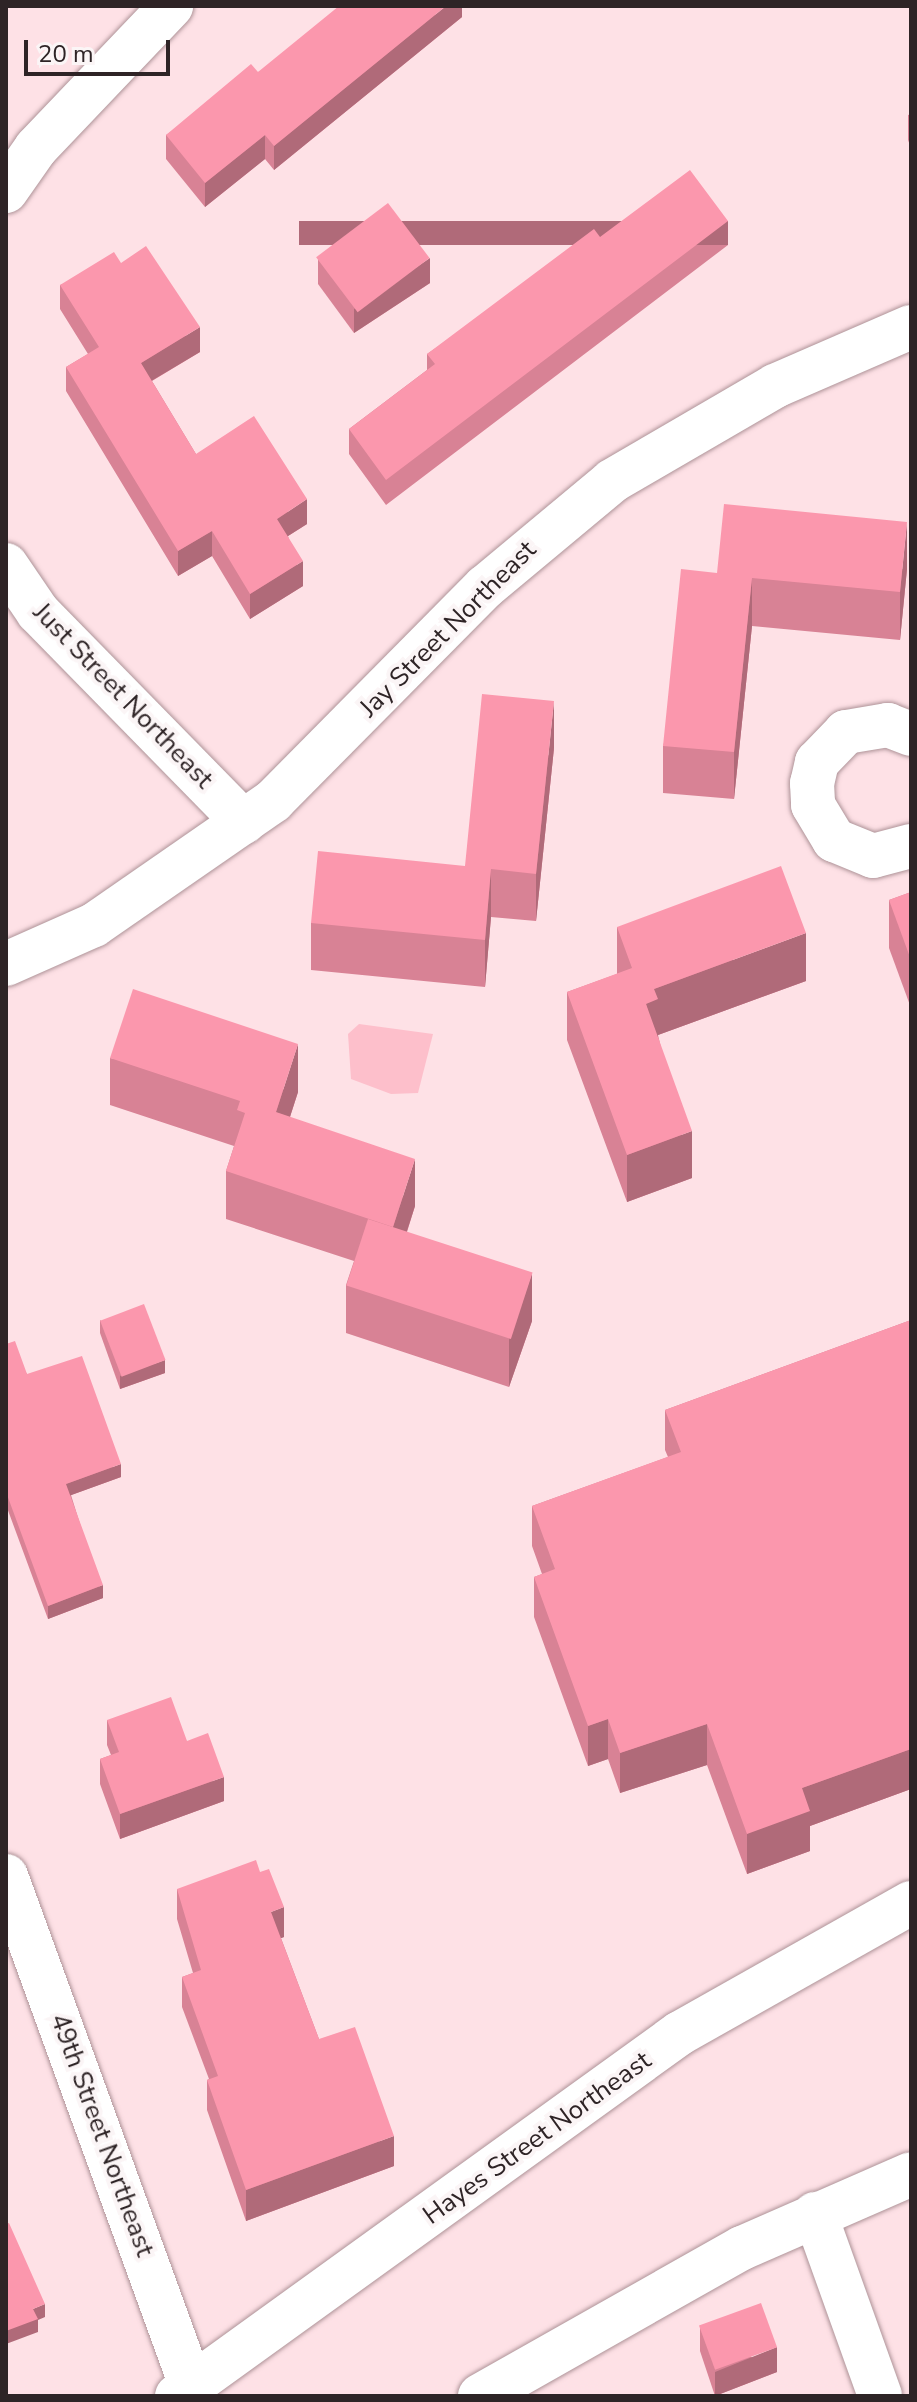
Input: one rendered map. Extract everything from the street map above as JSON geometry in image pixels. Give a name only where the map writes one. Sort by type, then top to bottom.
[{"type":"street","points":[[6,191],[36,148],[171,6]]},
{"type":"street","name":"Jay Street Northeast","points":[[6,964],[94,925],[244,822],[302,777],[485,587],[572,509],[762,393],[911,327]]},
{"type":"street","name":"Just Street Northeast","points":[[6,565],[38,612],[244,822]]},
{"type":"street","points":[[911,734],[888,725],[846,732],[817,762],[812,783],[813,805],[834,840],[873,856],[911,846]]},
{"type":"street","name":"49th Street Northeast","points":[[6,1876],[188,2393]]},
{"type":"street","name":"Hayes Street Northeast","points":[[188,2393],[680,2033],[911,1903]]},
{"type":"street","points":[[480,2396],[632,2307],[815,2214],[911,2174]]},
{"type":"street","points":[[815,2214],[880,2396]]},
{"type":"shaded area","points":[[359,1024],[433,1034],[418,1093],[391,1094],[351,1079],[348,1034]]},
{"type":"building","points":[[339,6],[446,6],[274,146],[265,135],[205,183],[166,135],[251,64],[258,72]]},
{"type":"building","points":[[690,170],[728,221],[386,480],[349,429],[435,364],[427,354],[594,229],[600,237]]},
{"type":"building","points":[[388,203],[430,258],[358,312],[316,257]]},
{"type":"building","points":[[146,246],[200,327],[141,363],[196,454],[254,416],[307,499],[277,519],[303,561],[250,594],[212,531],[178,551],[66,367],[99,347],[60,285],[114,252],[121,263]]},
{"type":"building","points":[[724,504],[907,522],[900,592],[752,578],[734,752],[663,746],[681,569],[717,573]]},
{"type":"building","points":[[482,694],[554,701],[536,874],[491,869],[485,940],[311,923],[318,851],[465,866]]},
{"type":"building","points":[[781,866],[806,933],[654,989],[658,999],[646,1004],[692,1131],[627,1155],[567,992],[632,968],[617,927]]},
{"type":"building","points":[[911,892],[911,960],[889,900]]},
{"type":"building","points":[[133,989],[298,1044],[276,1112],[415,1159],[393,1227],[226,1171],[245,1113],[237,1110],[240,1101],[110,1058]]},
{"type":"building","points":[[368,1219],[533,1272],[511,1339],[346,1286]]},
{"type":"building","points":[[144,1304],[166,1360],[122,1377],[100,1321]]},
{"type":"building","points":[[911,1320],[911,1749],[802,1788],[810,1811],[747,1834],[707,1724],[620,1753],[608,1719],[588,1726],[534,1577],[555,1569],[532,1506],[681,1452],[665,1410]]},
{"type":"building","points":[[15,1341],[27,1374],[82,1356],[121,1464],[66,1484],[103,1585],[48,1606],[6,1492],[6,1344]]},
{"type":"building","points":[[171,1697],[187,1741],[208,1733],[224,1777],[120,1814],[100,1759],[119,1752],[107,1720]]},
{"type":"building","points":[[256,1860],[260,1872],[269,1869],[284,1907],[271,1912],[319,2039],[355,2027],[394,2136],[246,2190],[207,2080],[218,2076],[182,1977],[201,1970],[177,1889]]},
{"type":"building","points":[[9,2223],[45,2304],[33,2309],[38,2319],[6,2331],[6,2224]]},
{"type":"building","points":[[761,2303],[777,2347],[715,2370],[699,2326]]}]
